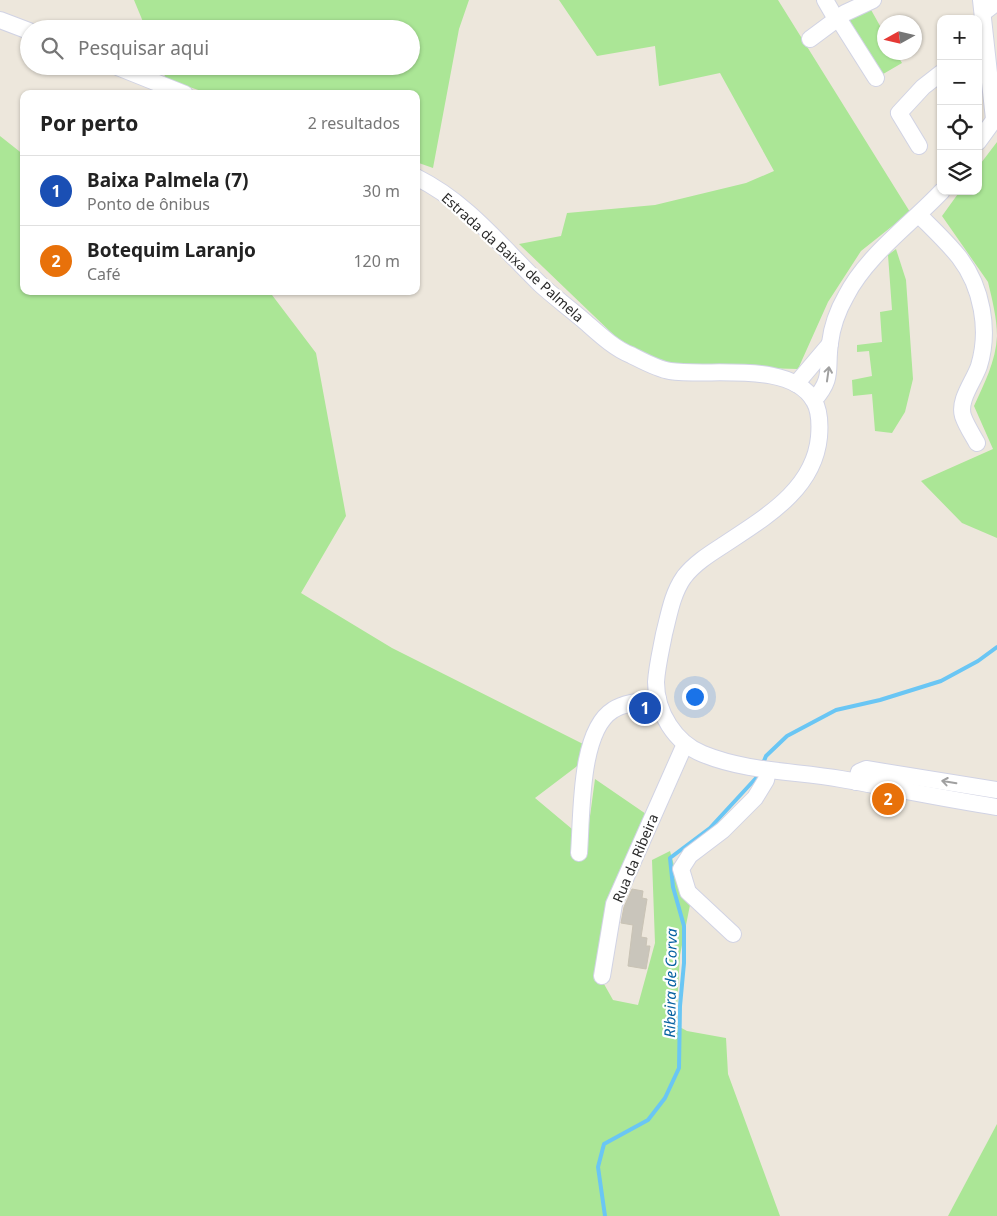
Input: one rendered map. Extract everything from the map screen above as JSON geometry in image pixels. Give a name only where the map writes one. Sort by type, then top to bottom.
[{"type":"street","points":[[825,0],[876,78]]},
{"type":"street","points":[[810,39],[837,19],[873,0]]},
{"type":"street","points":[[982,7],[997,2]]},
{"type":"street","points":[[0,20],[20,28]]},
{"type":"street","points":[[982,47],[996,118],[982,137]]},
{"type":"street","points":[[138,75],[175,90]]},
{"type":"street","points":[[919,146],[899,113],[923,87],[937,76]]},
{"type":"street","name":"Estrada da Baixa de Palmela","points":[[420,179],[450,196],[486,228],[542,285],[626,354],[668,370],[772,376],[787,379],[796,384],[814,400]]},
{"type":"street","points":[[938,195],[920,215],[862,269],[838,311],[830,344],[826,384],[814,400],[819,415],[818,444],[813,460],[796,489],[783,504],[696,564],[685,576],[671,606],[657,665],[656,685],[658,699],[675,735],[685,744],[702,754],[741,766],[856,782],[997,807]]},
{"type":"street","points":[[920,215],[961,260],[972,278],[980,302],[984,328],[982,352],[974,377],[963,399],[962,410],[965,421],[977,443]]},
{"type":"street","points":[[796,384],[830,344]]},
{"type":"street","points":[[579,853],[586,759],[591,740],[597,729],[613,710],[626,705],[658,699]]},
{"type":"street","name":"Rua da Ribeira","points":[[602,976],[614,904],[685,744]]},
{"type":"street","points":[[856,782],[859,772],[866,769],[997,790]]},
{"type":"street","points":[[733,934],[688,892],[681,869],[690,855],[723,830],[755,798],[766,780],[768,770]]},
{"type":"green space","points":[[134,0],[469,0],[459,29],[433,168],[420,163],[420,90],[198,90],[166,79],[164,75],[420,75],[420,20],[142,20]]},
{"type":"green space","points":[[559,0],[778,0],[910,212],[861,251],[828,302],[798,369],[666,365],[618,339],[519,244],[561,236],[567,213],[655,205],[746,183],[774,171],[720,73],[659,86],[655,46],[597,56]]},
{"type":"green space","points":[[870,8],[877,20],[877,60],[900,60],[902,63],[878,77],[844,22]]},
{"type":"green space","points":[[0,136],[20,152],[20,295],[272,295],[316,353],[346,516],[301,593],[392,648],[597,751],[535,798],[572,829],[588,831],[595,779],[646,814],[595,968],[613,1000],[638,1005],[655,943],[652,860],[670,851],[680,887],[690,905],[680,955],[676,1025],[687,1031],[726,1038],[728,1074],[780,1216],[0,1216]]},
{"type":"green space","points":[[997,142],[997,336],[988,282],[942,216],[957,195],[982,195],[982,162]]},
{"type":"green space","points":[[896,249],[906,280],[913,379],[905,412],[892,433],[875,431],[872,394],[853,396],[852,380],[872,376],[869,351],[857,352],[857,345],[882,342],[880,312],[892,310],[888,255]]},
{"type":"green space","points":[[997,336],[997,538],[962,523],[921,481],[993,449],[974,406],[992,363]]},
{"type":"green space","points":[[997,1124],[997,1216],[948,1216]]},
{"type":"building","points":[[632,889],[643,891],[642,898],[647,899],[641,937],[647,938],[646,946],[650,946],[646,969],[628,966],[633,925],[621,923],[624,907]]},
{"type":"waterway","points":[[762,766],[766,756],[787,736],[836,710],[880,700],[941,681],[978,661],[997,647]]},
{"type":"waterway","name":"Ribeira de Corva","points":[[605,1216],[598,1167],[604,1144],[648,1120],[665,1098],[679,1068],[684,926],[673,887],[670,858],[710,828],[757,777],[759,772]]},
{"type":"place","name":"Baixa Palmela (7)","points":[[645,708]]},
{"type":"place","name":"Botequim Laranjo","points":[[888,799]]}]
